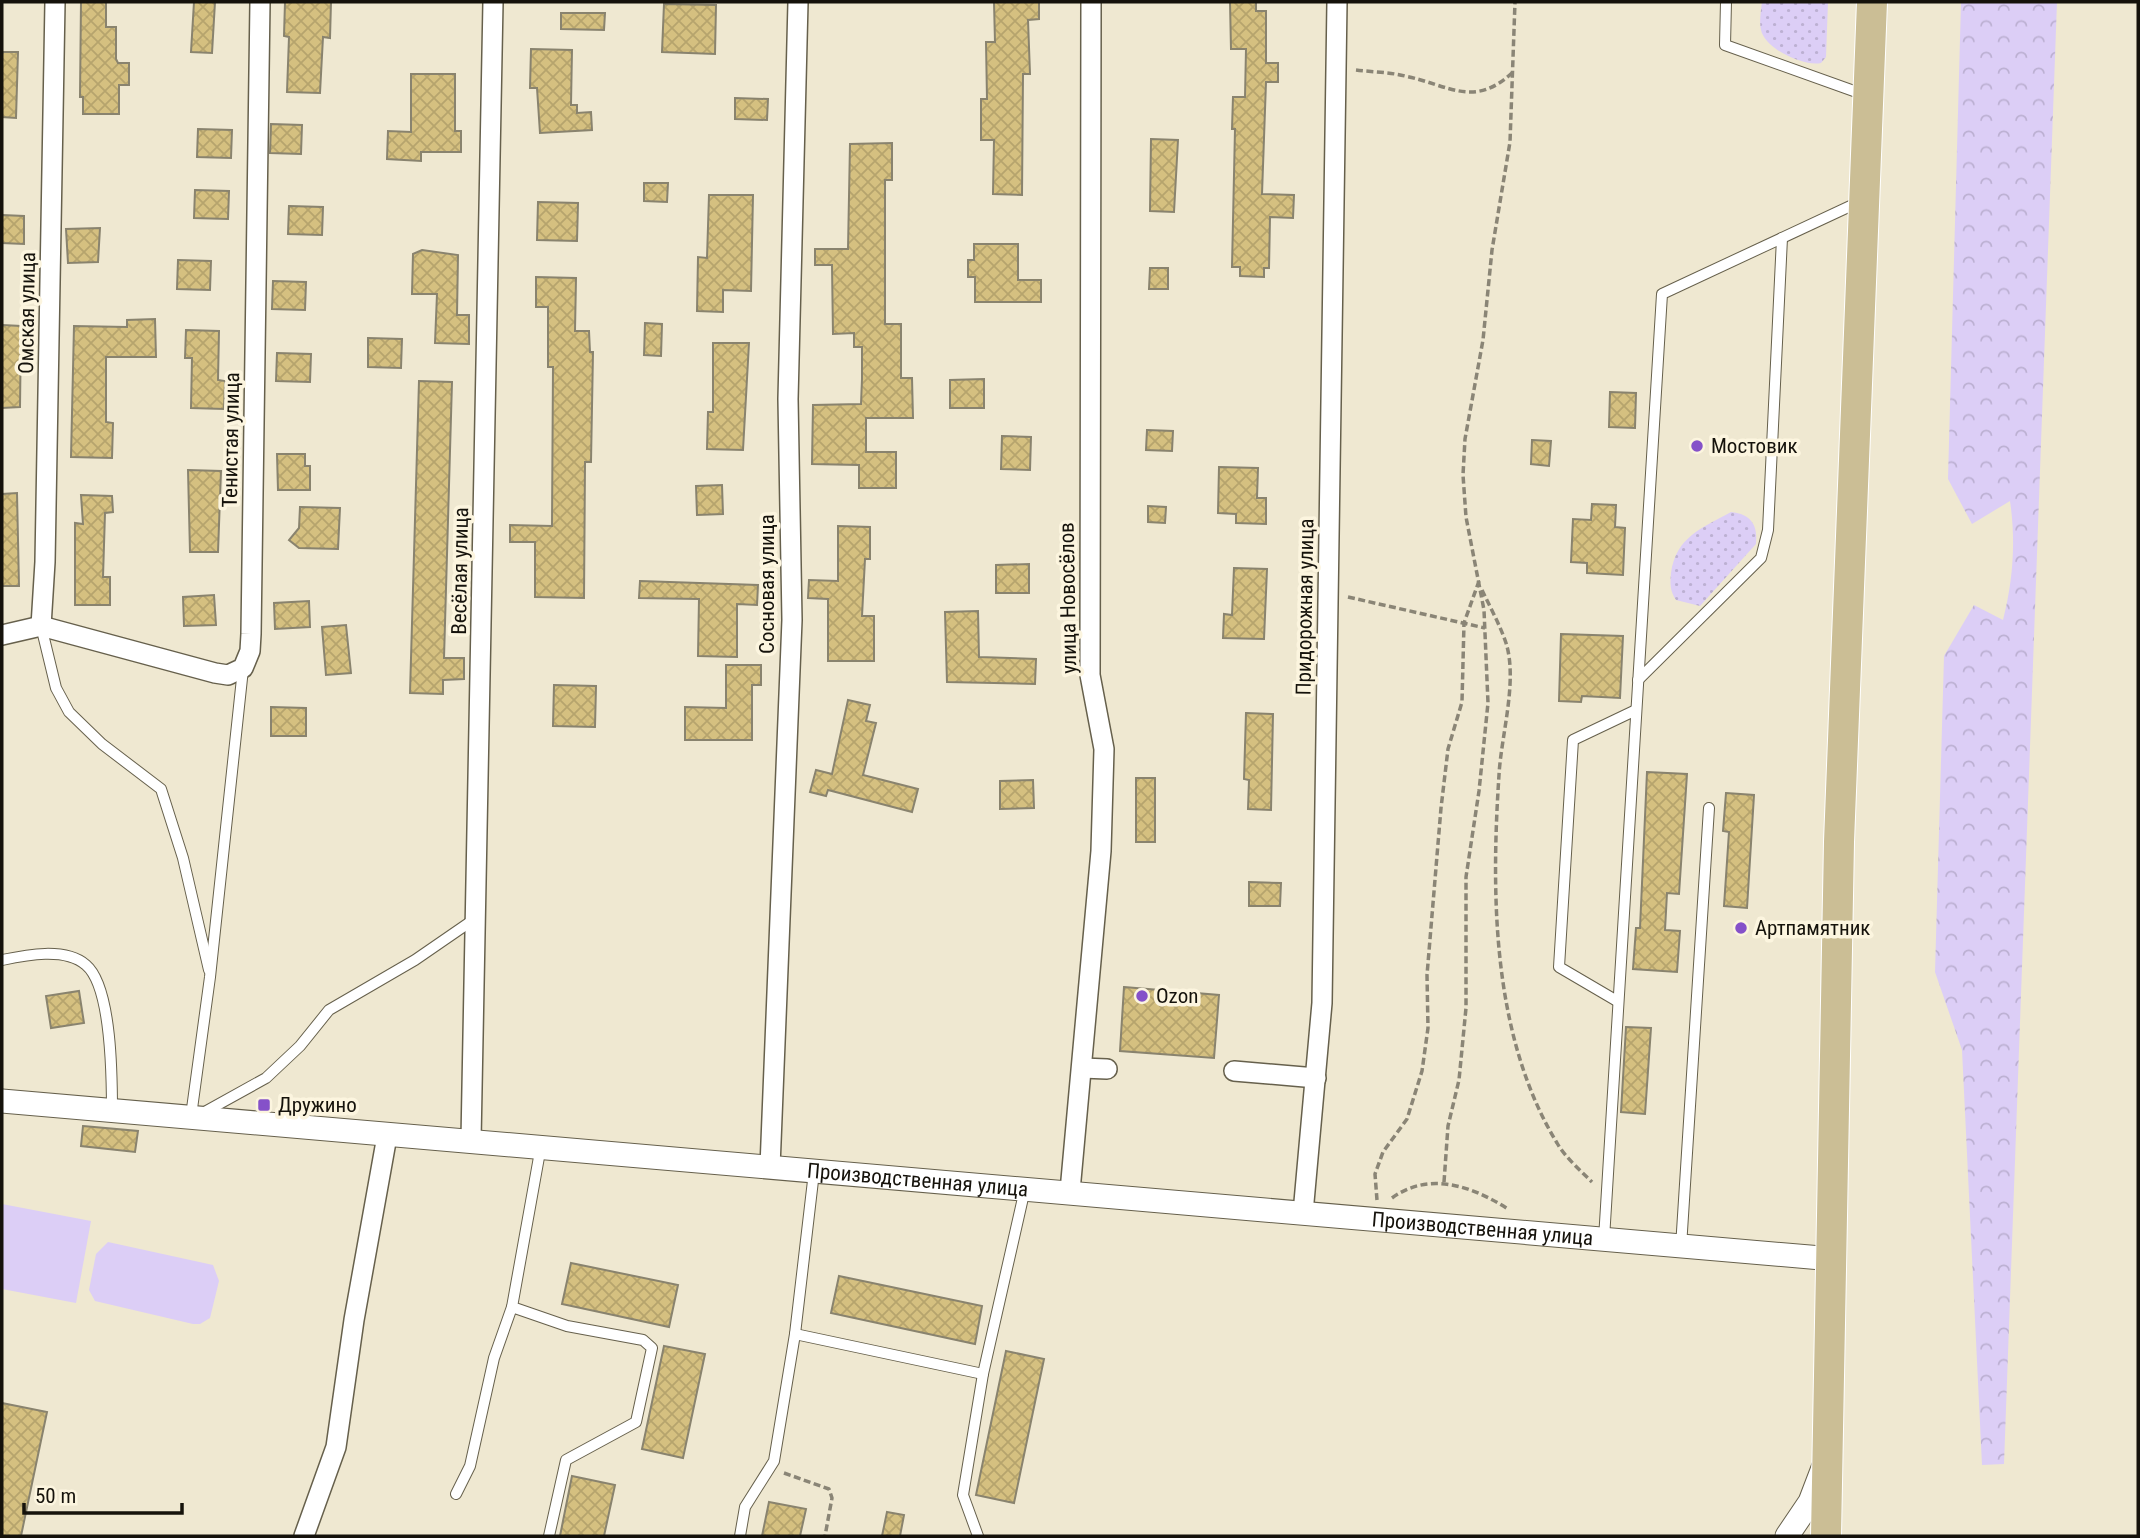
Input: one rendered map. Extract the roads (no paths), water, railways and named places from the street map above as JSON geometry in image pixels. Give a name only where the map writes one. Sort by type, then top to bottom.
[{"type":"main road","points":[[1826,1536],[1839,842],[1872,2]]},
{"type":"street","name":"Омская улица","points":[[41,625],[46,509],[55,2]]},
{"type":"street","name":"Тенистая улица","points":[[243,668],[250,651],[251,634],[260,2]]},
{"type":"street","name":"Весёлая улица","points":[[471,1140],[493,2]]},
{"type":"street","name":"Сосновая улица","points":[[770,1167],[792,620],[789,399],[798,2]]},
{"type":"street","name":"улица Новосёлов","points":[[1070,1191],[1101,852],[1104,749],[1090,675],[1090,2]]},
{"type":"street","name":"Придорожная улица","points":[[1303,1213],[1322,1003],[1337,2]]},
{"type":"street","points":[[2,635],[41,625],[215,673],[228,675],[243,668]]},
{"type":"street","points":[[1082,1068],[1107,1069]]},
{"type":"street","points":[[1234,1071],[1316,1078]]},
{"type":"street","name":"Производственная улица","points":[[2,1101],[112,1113],[387,1136],[471,1140],[1303,1213],[1371,1214],[1604,1241],[1833,1259]]},
{"type":"street","points":[[304,1536],[336,1447],[354,1320],[387,1136]]},
{"type":"street","points":[[1787,1536],[1810,1502],[1829,1452]]},
{"type":"lane","points":[[1726,2],[1725,46],[1869,96]]},
{"type":"lane","points":[[1604,1241],[1662,294],[1866,199]]},
{"type":"lane","points":[[1638,680],[1761,558],[1768,530],[1782,238]]},
{"type":"lane","points":[[41,625],[56,688],[69,712],[102,744],[160,789],[183,858],[211,977]]},
{"type":"lane","points":[[191,1119],[211,977],[243,668]]},
{"type":"lane","points":[[1617,1001],[1559,967],[1572,754],[1573,740],[1636,710]]},
{"type":"lane","points":[[1681,1248],[1709,808]]},
{"type":"lane","points":[[191,1119],[267,1078],[300,1046],[329,1010],[415,960],[476,918]]},
{"type":"lane","points":[[2,960],[34,954],[66,956],[86,965],[100,986],[112,1074],[112,1113]]},
{"type":"lane","points":[[456,1494],[470,1466],[494,1359],[512,1307],[541,1146]]},
{"type":"lane","points":[[740,1536],[745,1507],[774,1461],[795,1334],[814,1171]]},
{"type":"lane","points":[[978,1536],[963,1494],[983,1374],[1025,1187]]},
{"type":"lane","points":[[512,1307],[567,1326],[643,1340],[652,1348],[636,1422],[566,1460],[549,1536]]},
{"type":"lane","points":[[795,1334],[983,1374]]},
{"type":"place","name":"Мостовик","points":[[1697,446]]},
{"type":"place","name":"Артпамятник","points":[[1741,928]]},
{"type":"place","name":"Ozon","points":[[1142,996]]},
{"type":"place","name":"Дружино","points":[[264,1105]]}]
